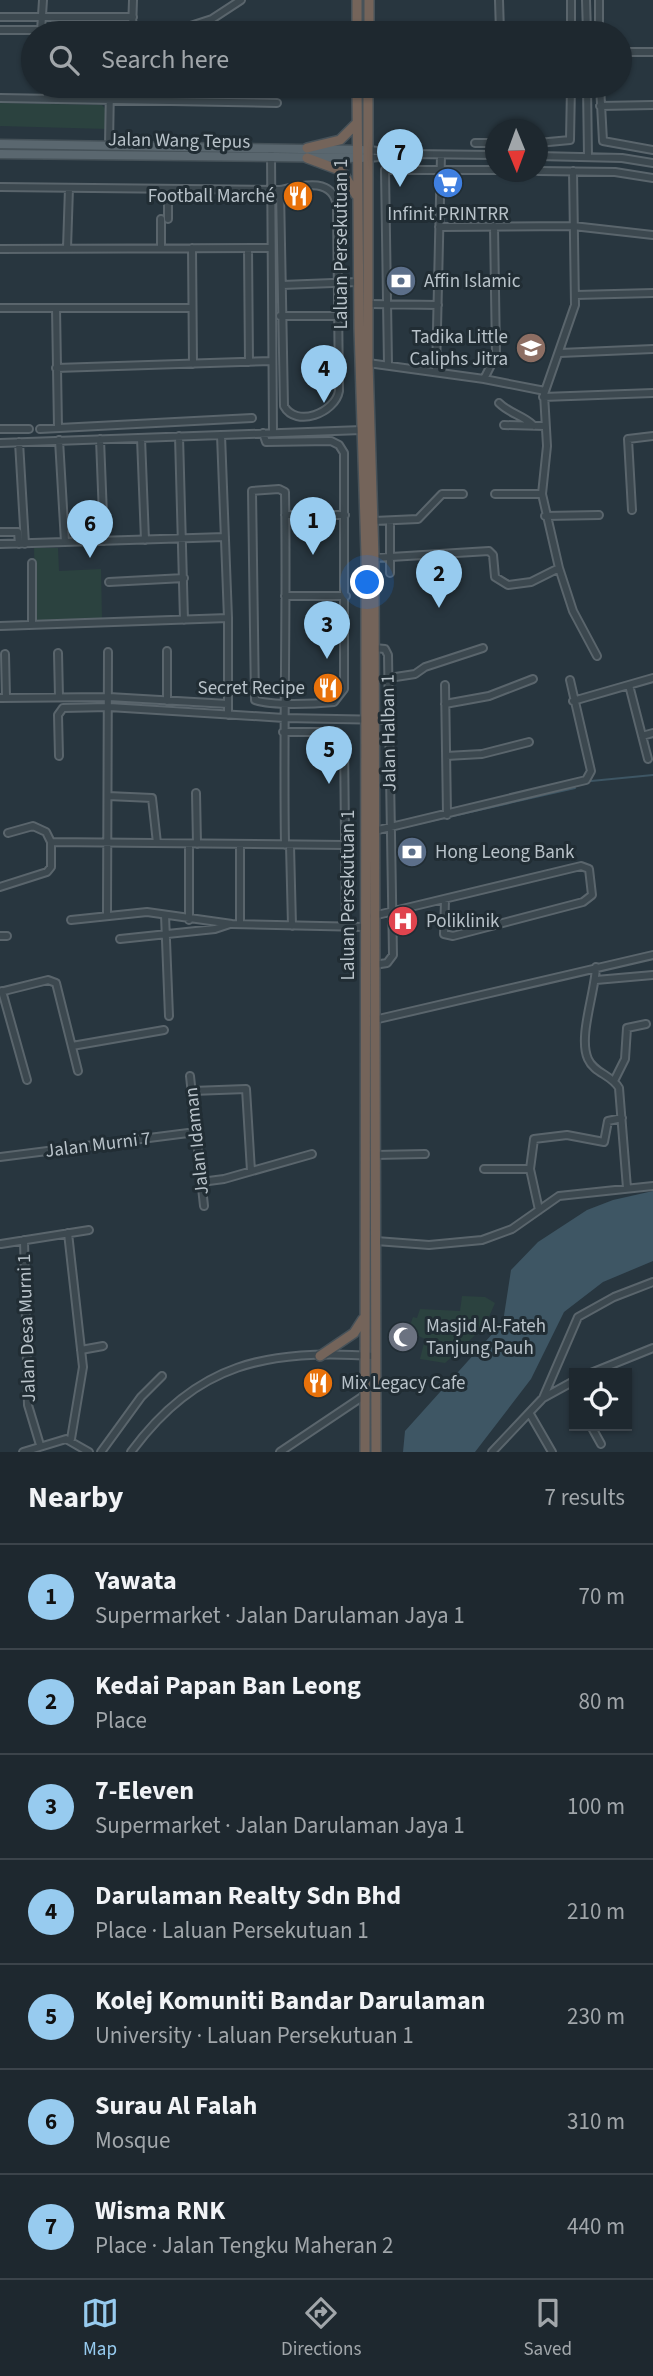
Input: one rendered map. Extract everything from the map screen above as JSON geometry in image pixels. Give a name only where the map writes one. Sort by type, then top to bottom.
[{"type":"highway","points":[[357,0],[357,21]]},
{"type":"highway","points":[[369,0],[369,21]]},
{"type":"highway","name":"Laluan Persekutuan 1","points":[[357,98],[358,282],[373,831],[374,965],[370,1021],[365,1316],[376,1452]]},
{"type":"highway","name":"Laluan Persekutuan 1","points":[[366,1452],[365,1395],[370,1356],[376,1241],[365,928],[374,648],[374,522],[368,362],[368,98]]},
{"type":"highway","points":[[307,153],[340,140],[357,122]]},
{"type":"highway","points":[[307,153],[342,171],[358,200]]},
{"type":"highway","points":[[320,1356],[354,1333],[365,1316]]},
{"type":"main road","name":"Jalan Wang Tepus","points":[[0,144],[109,145],[271,153]]},
{"type":"main road","name":"Jalan Wang Tepus","points":[[0,154],[369,154]]},
{"type":"street","points":[[43,0],[43,21]]},
{"type":"street","points":[[133,0],[133,21]]},
{"type":"street","points":[[205,21],[223,13],[241,0]]},
{"type":"street","points":[[499,0],[500,21]]},
{"type":"street","points":[[571,0],[571,21]]},
{"type":"street","points":[[586,0],[587,21]]},
{"type":"street","points":[[599,0],[599,21]]},
{"type":"street","points":[[0,17],[133,18]]},
{"type":"street","points":[[0,30],[21,31]]},
{"type":"street","points":[[632,52],[653,52]]},
{"type":"street","points":[[0,98],[277,103]]},
{"type":"street","points":[[548,142],[570,140],[571,98]]},
{"type":"street","points":[[587,98],[588,157]]},
{"type":"street","points":[[600,98],[601,138],[611,144],[653,150]]},
{"type":"street","points":[[109,145],[110,100]]},
{"type":"street","points":[[600,106],[653,106]]},
{"type":"street","points":[[475,143],[485,143]]},
{"type":"street","points":[[271,153],[273,433]]},
{"type":"street","points":[[369,154],[485,155]]},
{"type":"street","points":[[436,372],[441,155]]},
{"type":"street","points":[[548,156],[653,163]]},
{"type":"street","points":[[388,365],[385,169],[485,170]]},
{"type":"street","points":[[548,171],[615,172],[653,178]]},
{"type":"street","points":[[573,171],[576,295],[572,318],[544,394],[547,446],[542,494],[545,516],[573,611],[597,656]]},
{"type":"street","points":[[0,187],[280,190],[320,185],[334,196],[338,316],[337,399],[319,415],[289,414],[284,403],[280,190]]},
{"type":"street","points":[[67,248],[69,188]]},
{"type":"street","points":[[161,248],[168,189]]},
{"type":"street","points":[[484,379],[496,355],[494,226]]},
{"type":"street","points":[[439,227],[573,226],[653,235]]},
{"type":"street","points":[[192,248],[193,364]]},
{"type":"street","points":[[248,248],[249,362]]},
{"type":"street","points":[[0,249],[271,248]]},
{"type":"street","points":[[282,285],[358,282]]},
{"type":"street","points":[[576,295],[653,293]]},
{"type":"street","points":[[369,304],[438,305]]},
{"type":"street","points":[[0,308],[192,308]]},
{"type":"street","points":[[56,308],[58,428]]},
{"type":"street","points":[[272,316],[338,316]]},
{"type":"street","points":[[559,353],[653,349]]},
{"type":"street","points":[[56,368],[272,361]]},
{"type":"street","points":[[368,362],[484,379],[544,394],[653,393]]},
{"type":"street","points":[[499,403],[511,414],[526,418],[534,426]]},
{"type":"street","points":[[40,429],[252,418]]},
{"type":"street","points":[[504,425],[545,426]]},
{"type":"street","points":[[0,429],[29,429]]},
{"type":"street","points":[[0,443],[362,430]]},
{"type":"street","points":[[320,431],[321,440]]},
{"type":"street","points":[[263,433],[266,442],[321,440],[335,442],[344,451],[346,596],[343,694],[334,702],[284,702],[260,702],[254,696],[252,491],[283,489],[285,515],[285,596],[284,702],[284,732],[292,926]]},
{"type":"street","points":[[221,435],[228,618],[228,715]]},
{"type":"street","points":[[179,436],[184,621]]},
{"type":"street","points":[[632,510],[628,439],[653,436]]},
{"type":"street","points":[[141,438],[145,540]]},
{"type":"street","points":[[100,439],[104,541]]},
{"type":"street","points":[[59,440],[65,542]]},
{"type":"street","points":[[19,442],[22,544]]},
{"type":"street","points":[[374,522],[422,516],[442,494],[463,494]]},
{"type":"street","points":[[495,494],[542,494]]},
{"type":"street","points":[[545,516],[599,514]]},
{"type":"street","points":[[285,515],[345,515]]},
{"type":"street","points":[[390,521],[390,573]]},
{"type":"street","points":[[0,532],[18,532],[22,544]]},
{"type":"street","points":[[0,544],[225,537]]},
{"type":"street","points":[[374,558],[489,551],[493,555],[495,577],[508,585],[531,582],[559,568]]},
{"type":"street","points":[[32,563],[32,625]]},
{"type":"street","points":[[109,582],[184,578]]},
{"type":"street","points":[[285,596],[346,596]]},
{"type":"street","points":[[0,626],[228,618]]},
{"type":"street","name":"Jalan Halban 1","points":[[374,648],[387,653],[389,678],[392,912],[392,958],[387,963],[374,965]]},
{"type":"street","points":[[389,678],[415,674],[425,667],[483,648]]},
{"type":"street","points":[[167,651],[167,701]]},
{"type":"street","points":[[107,916],[108,652]]},
{"type":"street","points":[[58,653],[59,697]]},
{"type":"street","points":[[5,654],[3,698],[108,697],[228,704]]},
{"type":"street","points":[[573,701],[653,678]]},
{"type":"street","points":[[445,704],[489,696],[533,679]]},
{"type":"street","points":[[373,831],[586,780],[590,771],[570,680]]},
{"type":"street","points":[[445,685],[447,815]]},
{"type":"street","points":[[629,685],[648,759]]},
{"type":"street","points":[[59,756],[60,710],[109,707],[284,718],[388,720]]},
{"type":"street","points":[[284,732],[337,732],[342,736],[346,927]]},
{"type":"street","points":[[642,736],[653,733]]},
{"type":"street","points":[[446,756],[482,754],[529,742]]},
{"type":"street","points":[[189,920],[196,793]]},
{"type":"street","points":[[108,796],[152,798],[157,844]]},
{"type":"street","points":[[0,887],[47,872],[51,867],[51,842],[46,832],[33,826],[8,832]]},
{"type":"street","points":[[51,842],[345,845]]},
{"type":"street","points":[[240,844],[240,924]]},
{"type":"street","points":[[373,916],[581,866],[589,869],[592,880],[592,895],[583,902],[449,936],[444,931],[445,900]]},
{"type":"street","points":[[71,920],[147,912],[232,924],[365,928]]},
{"type":"street","points":[[165,915],[168,933],[166,998],[169,1016]]},
{"type":"street","points":[[120,939],[215,929],[232,924]]},
{"type":"street","points":[[370,1021],[653,955]]},
{"type":"street","points":[[596,967],[585,1050],[592,1065],[614,1081],[619,1091],[627,1188]]},
{"type":"street","points":[[596,980],[653,975]]},
{"type":"street","points":[[27,1080],[1,991],[48,979],[56,983],[78,1071]]},
{"type":"street","points":[[614,1081],[625,1059],[627,1028],[646,1024]]},
{"type":"street","points":[[72,1046],[164,1030]]},
{"type":"street","name":"Jalan Idaman","points":[[190,1076],[204,1206]]},
{"type":"street","points":[[191,1091],[246,1089],[251,1171]]},
{"type":"street","points":[[539,1210],[530,1169],[531,1147],[537,1138],[567,1135],[604,1142],[608,1121],[622,1118]]},
{"type":"street","name":"Jalan Murni 7","points":[[0,1157],[196,1132]]},
{"type":"street","points":[[201,1182],[312,1154]]},
{"type":"street","points":[[375,1155],[425,1154]]},
{"type":"street","points":[[484,1169],[530,1169]]},
{"type":"street","points":[[376,1241],[429,1245],[482,1240],[512,1230],[554,1198],[569,1194],[653,1186]]},
{"type":"street","points":[[1,1244],[89,1230]]},
{"type":"street","points":[[68,1233],[82,1350],[82,1381],[71,1439]]},
{"type":"street","name":"Jalan Desa Murni 1","points":[[24,1240],[28,1405],[40,1445]]},
{"type":"street","points":[[492,1452],[543,1398],[578,1317],[614,1297],[653,1282]]},
{"type":"street","points":[[82,1350],[103,1346]]},
{"type":"street","points":[[604,1368],[653,1348]]},
{"type":"street","points":[[131,1452],[174,1403],[218,1375],[254,1362],[320,1356],[370,1356]]},
{"type":"street","points":[[101,1452],[141,1397],[162,1376]]},
{"type":"street","points":[[543,1398],[569,1384]]},
{"type":"street","points":[[281,1452],[365,1395]]},
{"type":"street","points":[[530,1414],[552,1452]]},
{"type":"street","points":[[594,1431],[601,1444]]},
{"type":"street","points":[[23,1452],[40,1445],[71,1439],[89,1452]]},
{"type":"green space","points":[[0,103],[102,105],[107,111],[107,129],[0,126]]},
{"type":"green space","points":[[34,548],[58,548],[59,571],[101,569],[102,619],[36,621]]},
{"type":"green space","points":[[462,1296],[485,1297],[495,1303],[485,1326],[445,1363],[420,1359],[425,1339],[408,1331],[413,1317],[417,1318],[420,1309],[460,1311]]},
{"type":"water","points":[[653,1191],[653,1261],[603,1282],[564,1312],[531,1379],[475,1452],[403,1452],[405,1431],[503,1322],[511,1270],[538,1242],[587,1210],[613,1200]]},
{"type":"waterway","points":[[591,781],[653,775]]},
{"type":"waterway","points":[[400,828],[575,788]]},
{"type":"place","name":"Infinit PRINTRR","points":[[448,183]]},
{"type":"place","name":"Wisma RNK","points":[[400,187]]},
{"type":"place","name":"Football Marché","points":[[298,196]]},
{"type":"place","name":"Affin Islamic","points":[[401,281]]},
{"type":"place","name":"Tadika Little Caliphs Jitra","points":[[531,348]]},
{"type":"place","name":"Darulaman Realty Sdn Bhd","points":[[324,403]]},
{"type":"place","name":"Yawata","points":[[313,555]]},
{"type":"place","name":"Surau Al Falah","points":[[90,558]]},
{"type":"place","name":"Kedai Papan Ban Leong","points":[[439,608]]},
{"type":"place","name":"7-Eleven","points":[[327,659]]},
{"type":"place","name":"Secret Recipe","points":[[328,688]]},
{"type":"place","name":"Kolej Komuniti Bandar Darulaman","points":[[329,784]]},
{"type":"place","name":"Hong Leong Bank","points":[[412,852]]},
{"type":"place","name":"Poliklinik","points":[[403,921]]},
{"type":"place","name":"Masjid Al-Fateh Tanjung Pauh","points":[[403,1337]]},
{"type":"place","name":"Mix Legacy Cafe","points":[[318,1383]]}]
